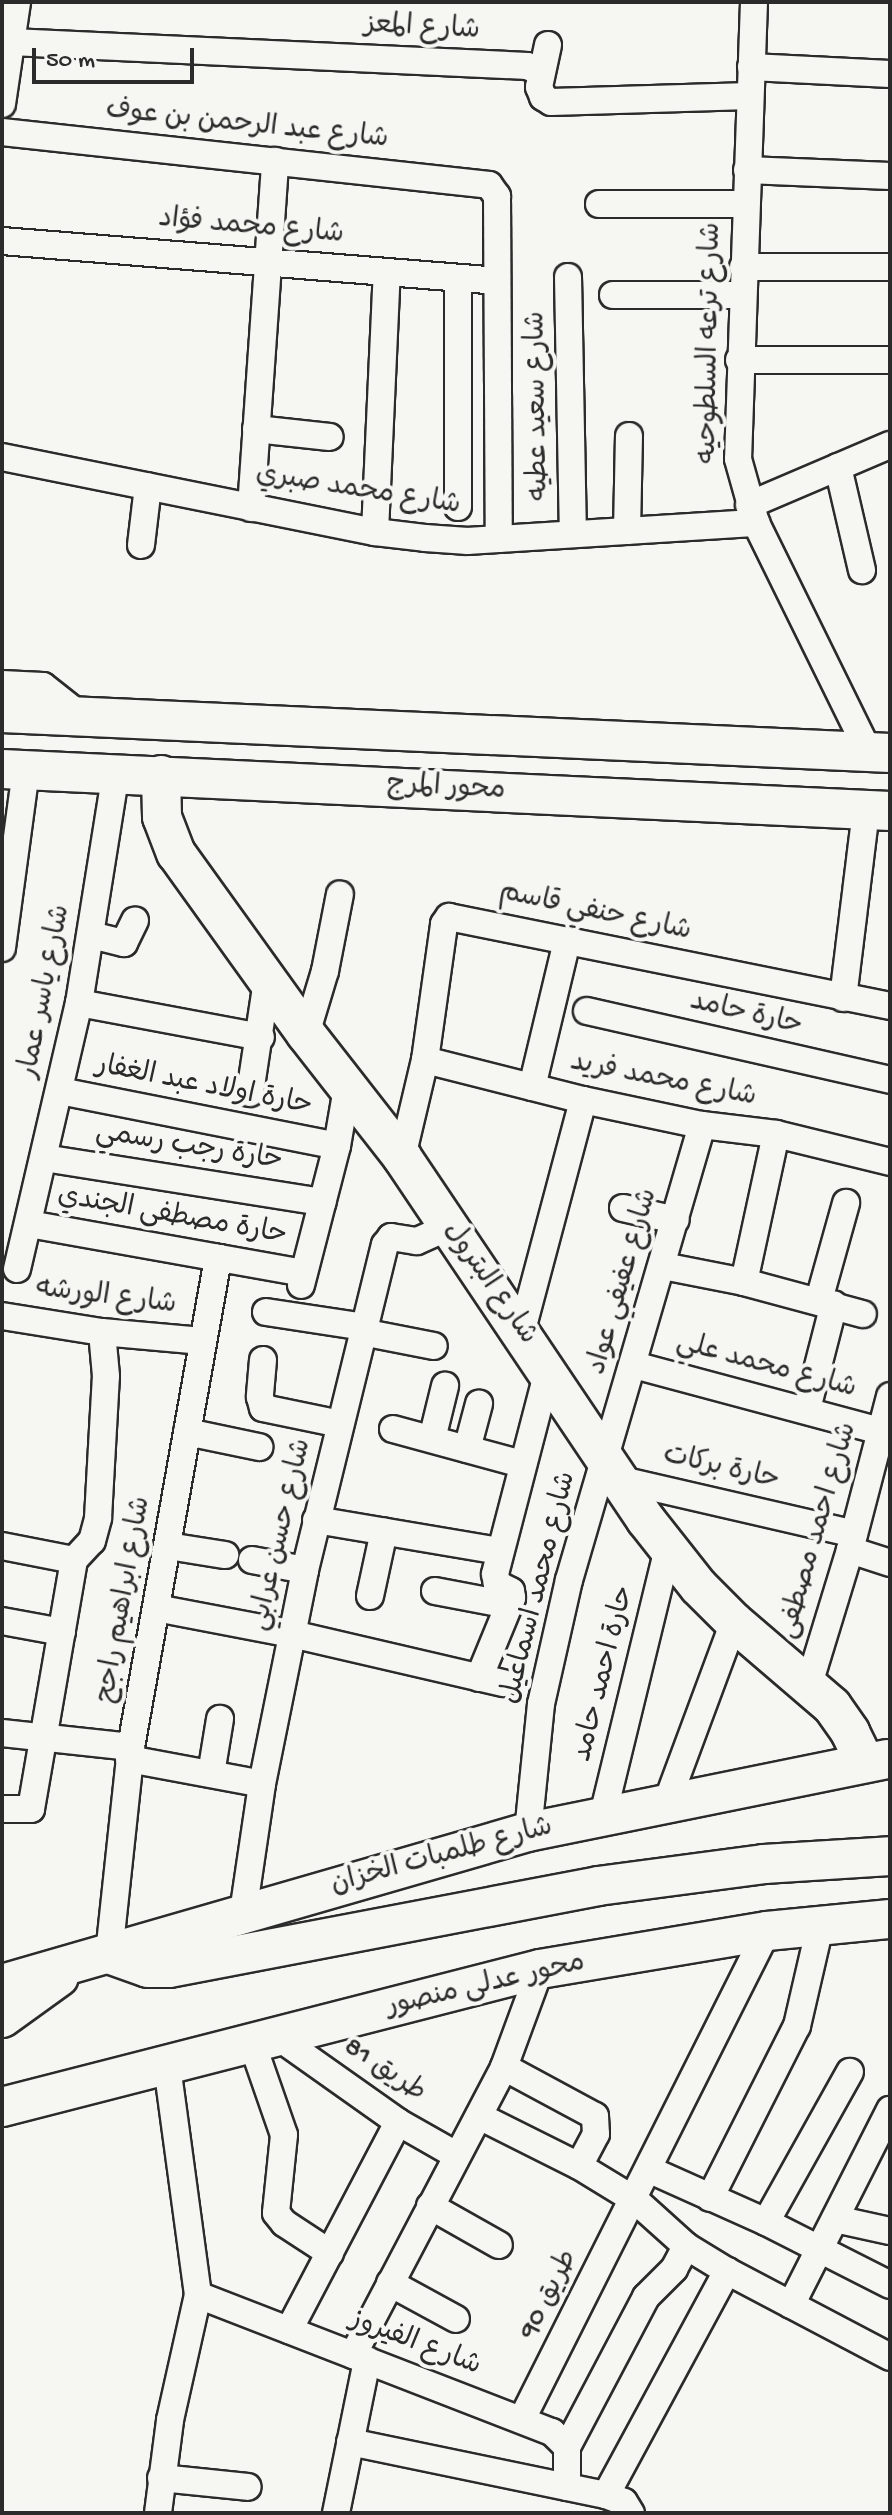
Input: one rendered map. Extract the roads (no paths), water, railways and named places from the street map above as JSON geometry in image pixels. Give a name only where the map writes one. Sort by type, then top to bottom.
[{"type":"main road","name":"محور المرج","points":[[2,713],[880,753]]},
{"type":"main road","name":"محور المرج","points":[[14,770],[878,811]]},
{"type":"main road","name":"شارع البترول","points":[[161,775],[162,817],[170,842],[306,1034],[402,1157],[668,1548],[734,1622],[809,1684],[850,1732],[884,1759]]},
{"type":"main road","name":"شارع طلمبات الخزان","points":[[2,1984],[528,1832],[884,1759]]},
{"type":"main road","points":[[2,2018],[91,1959],[169,1968],[612,1884],[764,1864],[890,1856]]},
{"type":"main road","name":"محور عدلى منصور","points":[[87,2084],[540,1969],[767,1931],[890,1919]]},
{"type":"main road","points":[[2,2079],[87,2084]]},
{"type":"main road","points":[[2,2107],[87,2084]]},
{"type":"street","points":[[2,104],[17,2]]},
{"type":"street","name":"شارع ترعه السلطوحيه","points":[[754,2],[739,360],[738,459],[753,514],[880,753]]},
{"type":"street","name":"شارع المعز","points":[[11,42],[527,66],[541,72]]},
{"type":"street","points":[[548,45],[540,92],[551,102],[750,96]]},
{"type":"street","points":[[751,67],[890,74]]},
{"type":"street","name":"شارع عبد الرحمن بن عوف","points":[[2,132],[485,184],[493,188],[497,196],[496,281]]},
{"type":"street","points":[[251,508],[275,161]]},
{"type":"street","points":[[747,170],[890,176]]},
{"type":"street","points":[[599,204],[746,204]]},
{"type":"street","name":"شارع محمد فؤاد","points":[[2,241],[496,281]]},
{"type":"street","points":[[743,267],[890,267]]},
{"type":"street","points":[[375,532],[387,272]]},
{"type":"street","name":"شارع سعيد عطيه","points":[[568,277],[573,534]]},
{"type":"street","points":[[458,278],[458,507]]},
{"type":"street","points":[[496,281],[499,539]]},
{"type":"street","points":[[613,295],[742,295]]},
{"type":"street","points":[[739,360],[890,360]]},
{"type":"street","points":[[256,429],[330,437]]},
{"type":"street","points":[[627,531],[629,436]]},
{"type":"street","name":"شارع محمد صبري","points":[[2,457],[375,532],[439,539],[499,539],[627,531],[753,514],[838,467],[890,445]]},
{"type":"street","points":[[838,467],[862,570]]},
{"type":"street","points":[[141,545],[148,486]]},
{"type":"street","points":[[2,684],[43,686],[81,716]]},
{"type":"street","points":[[2,948],[14,770]]},
{"type":"street","name":"شارع ياسر عمار","points":[[17,1269],[79,1003],[116,773]]},
{"type":"street","points":[[843,998],[878,811]]},
{"type":"street","points":[[306,1034],[325,971],[340,894]]},
{"type":"street","name":"شارع حنفي قاسم","points":[[425,1060],[446,918],[453,916],[890,1006]]},
{"type":"street","points":[[91,935],[124,943],[135,920]]},
{"type":"street","points":[[532,1087],[567,941]]},
{"type":"street","points":[[250,1093],[261,1037],[267,981]]},
{"type":"street","points":[[79,1003],[261,1037]]},
{"type":"street","name":"حارة حامد","points":[[587,1011],[890,1080]]},
{"type":"street","points":[[402,1157],[425,1060]]},
{"type":"street","name":"شارع محمد فريد","points":[[425,1060],[583,1100],[702,1125],[776,1134],[890,1162]]},
{"type":"street","points":[[323,1202],[347,1088]]},
{"type":"street","name":"حارة اولاد عبد الغفار","points":[[60,1091],[337,1146]]},
{"type":"street","points":[[522,1330],[583,1100]]},
{"type":"street","name":"شارع عفيفي عواد","points":[[614,1468],[634,1365],[702,1125]]},
{"type":"street","points":[[744,1282],[776,1134]]},
{"type":"street","name":"حارة رجب رسمي","points":[[44,1158],[323,1202]]},
{"type":"street","name":"حارة مصطفى الجندي","points":[[29,1224],[218,1258],[303,1279],[323,1202]]},
{"type":"street","points":[[807,1409],[846,1203]]},
{"type":"street","points":[[623,1208],[676,1220]]},
{"type":"street","name":"شارع حسن عرابي","points":[[243,1913],[262,1784],[305,1570],[363,1329],[388,1240],[417,1241],[449,1227]]},
{"type":"street","name":"شارع ابراهيم راجح","points":[[91,1959],[218,1258]]},
{"type":"street","points":[[663,1266],[744,1282],[863,1314]]},
{"type":"street","points":[[266,1312],[363,1329],[434,1346]]},
{"type":"street","name":"شارع الورشه","points":[[2,1316],[102,1332],[203,1341]]},
{"type":"street","points":[[2,1809],[31,1809],[46,1737],[74,1560],[92,1541],[98,1518],[106,1376],[102,1332]]},
{"type":"street","points":[[263,1360],[260,1397],[263,1408],[340,1424]]},
{"type":"street","name":"شارع محمد علي","points":[[634,1365],[881,1431]]},
{"type":"street","points":[[156,1608],[292,1634],[491,1680],[511,1591],[495,1579],[499,1551],[548,1370]]},
{"type":"street","points":[[432,1439],[445,1386]]},
{"type":"street","name":"شارع احمد مصطفى","points":[[809,1684],[852,1542],[889,1401]]},
{"type":"street","points":[[467,1449],[479,1404]]},
{"type":"street","points":[[393,1429],[522,1464]]},
{"type":"street","points":[[187,1432],[259,1447]]},
{"type":"street","name":"حارة بركات","points":[[614,1468],[852,1542],[890,1563]]},
{"type":"street","name":"شارع محمد اسماعيل","points":[[528,1832],[534,1755],[553,1642],[614,1468]]},
{"type":"street","points":[[316,1520],[499,1551]]},
{"type":"street","points":[[370,1596],[384,1531]]},
{"type":"street","points":[[2,1546],[74,1560]]},
{"type":"street","points":[[168,1546],[225,1555]]},
{"type":"street","name":"حارة احمد حامد","points":[[603,1815],[668,1548]]},
{"type":"street","points":[[252,1560],[305,1570]]},
{"type":"street","points":[[435,1591],[509,1605]]},
{"type":"street","points":[[2,1621],[62,1632]]},
{"type":"street","points":[[667,1802],[734,1622]]},
{"type":"street","points":[[211,1774],[220,1719]]},
{"type":"street","points":[[2,1733],[46,1737],[130,1753],[262,1784]]},
{"type":"street","points":[[710,2198],[797,2026],[820,1926]]},
{"type":"street","name":"طريق 90","points":[[522,2419],[635,2200],[767,1931]]},
{"type":"street","points":[[336,2513],[350,2442],[360,2357],[390,2283],[504,2067],[540,1969]]},
{"type":"street","points":[[265,2040],[284,2135],[276,2213],[284,2223],[330,2253]]},
{"type":"street","name":"طريق 81","points":[[265,2040],[456,2155]]},
{"type":"street","points":[[158,2513],[170,2420],[198,2295],[167,2065]]},
{"type":"street","points":[[504,2067],[595,2116],[596,2134],[579,2166]]},
{"type":"street","points":[[766,2222],[850,2072]]},
{"type":"street","points":[[791,2305],[890,2110]]},
{"type":"street","points":[[479,2116],[579,2166],[635,2200],[686,2246],[727,2271],[890,2357]]},
{"type":"street","points":[[289,2330],[398,2122]]},
{"type":"street","points":[[650,2170],[766,2222],[890,2285]]},
{"type":"street","points":[[430,2206],[499,2245]]},
{"type":"street","points":[[835,2219],[890,2231]]},
{"type":"street","points":[[567,2487],[567,2447],[646,2297],[674,2269],[686,2246]]},
{"type":"street","points":[[606,2495],[727,2271]]},
{"type":"street","points":[[390,2283],[456,2319]]},
{"type":"street","name":"شارع الفيروز","points":[[198,2295],[522,2419],[552,2432],[567,2447]]},
{"type":"street","points":[[350,2442],[606,2495],[624,2502],[631,2513]]},
{"type":"street","points":[[161,2478],[248,2487]]}]
